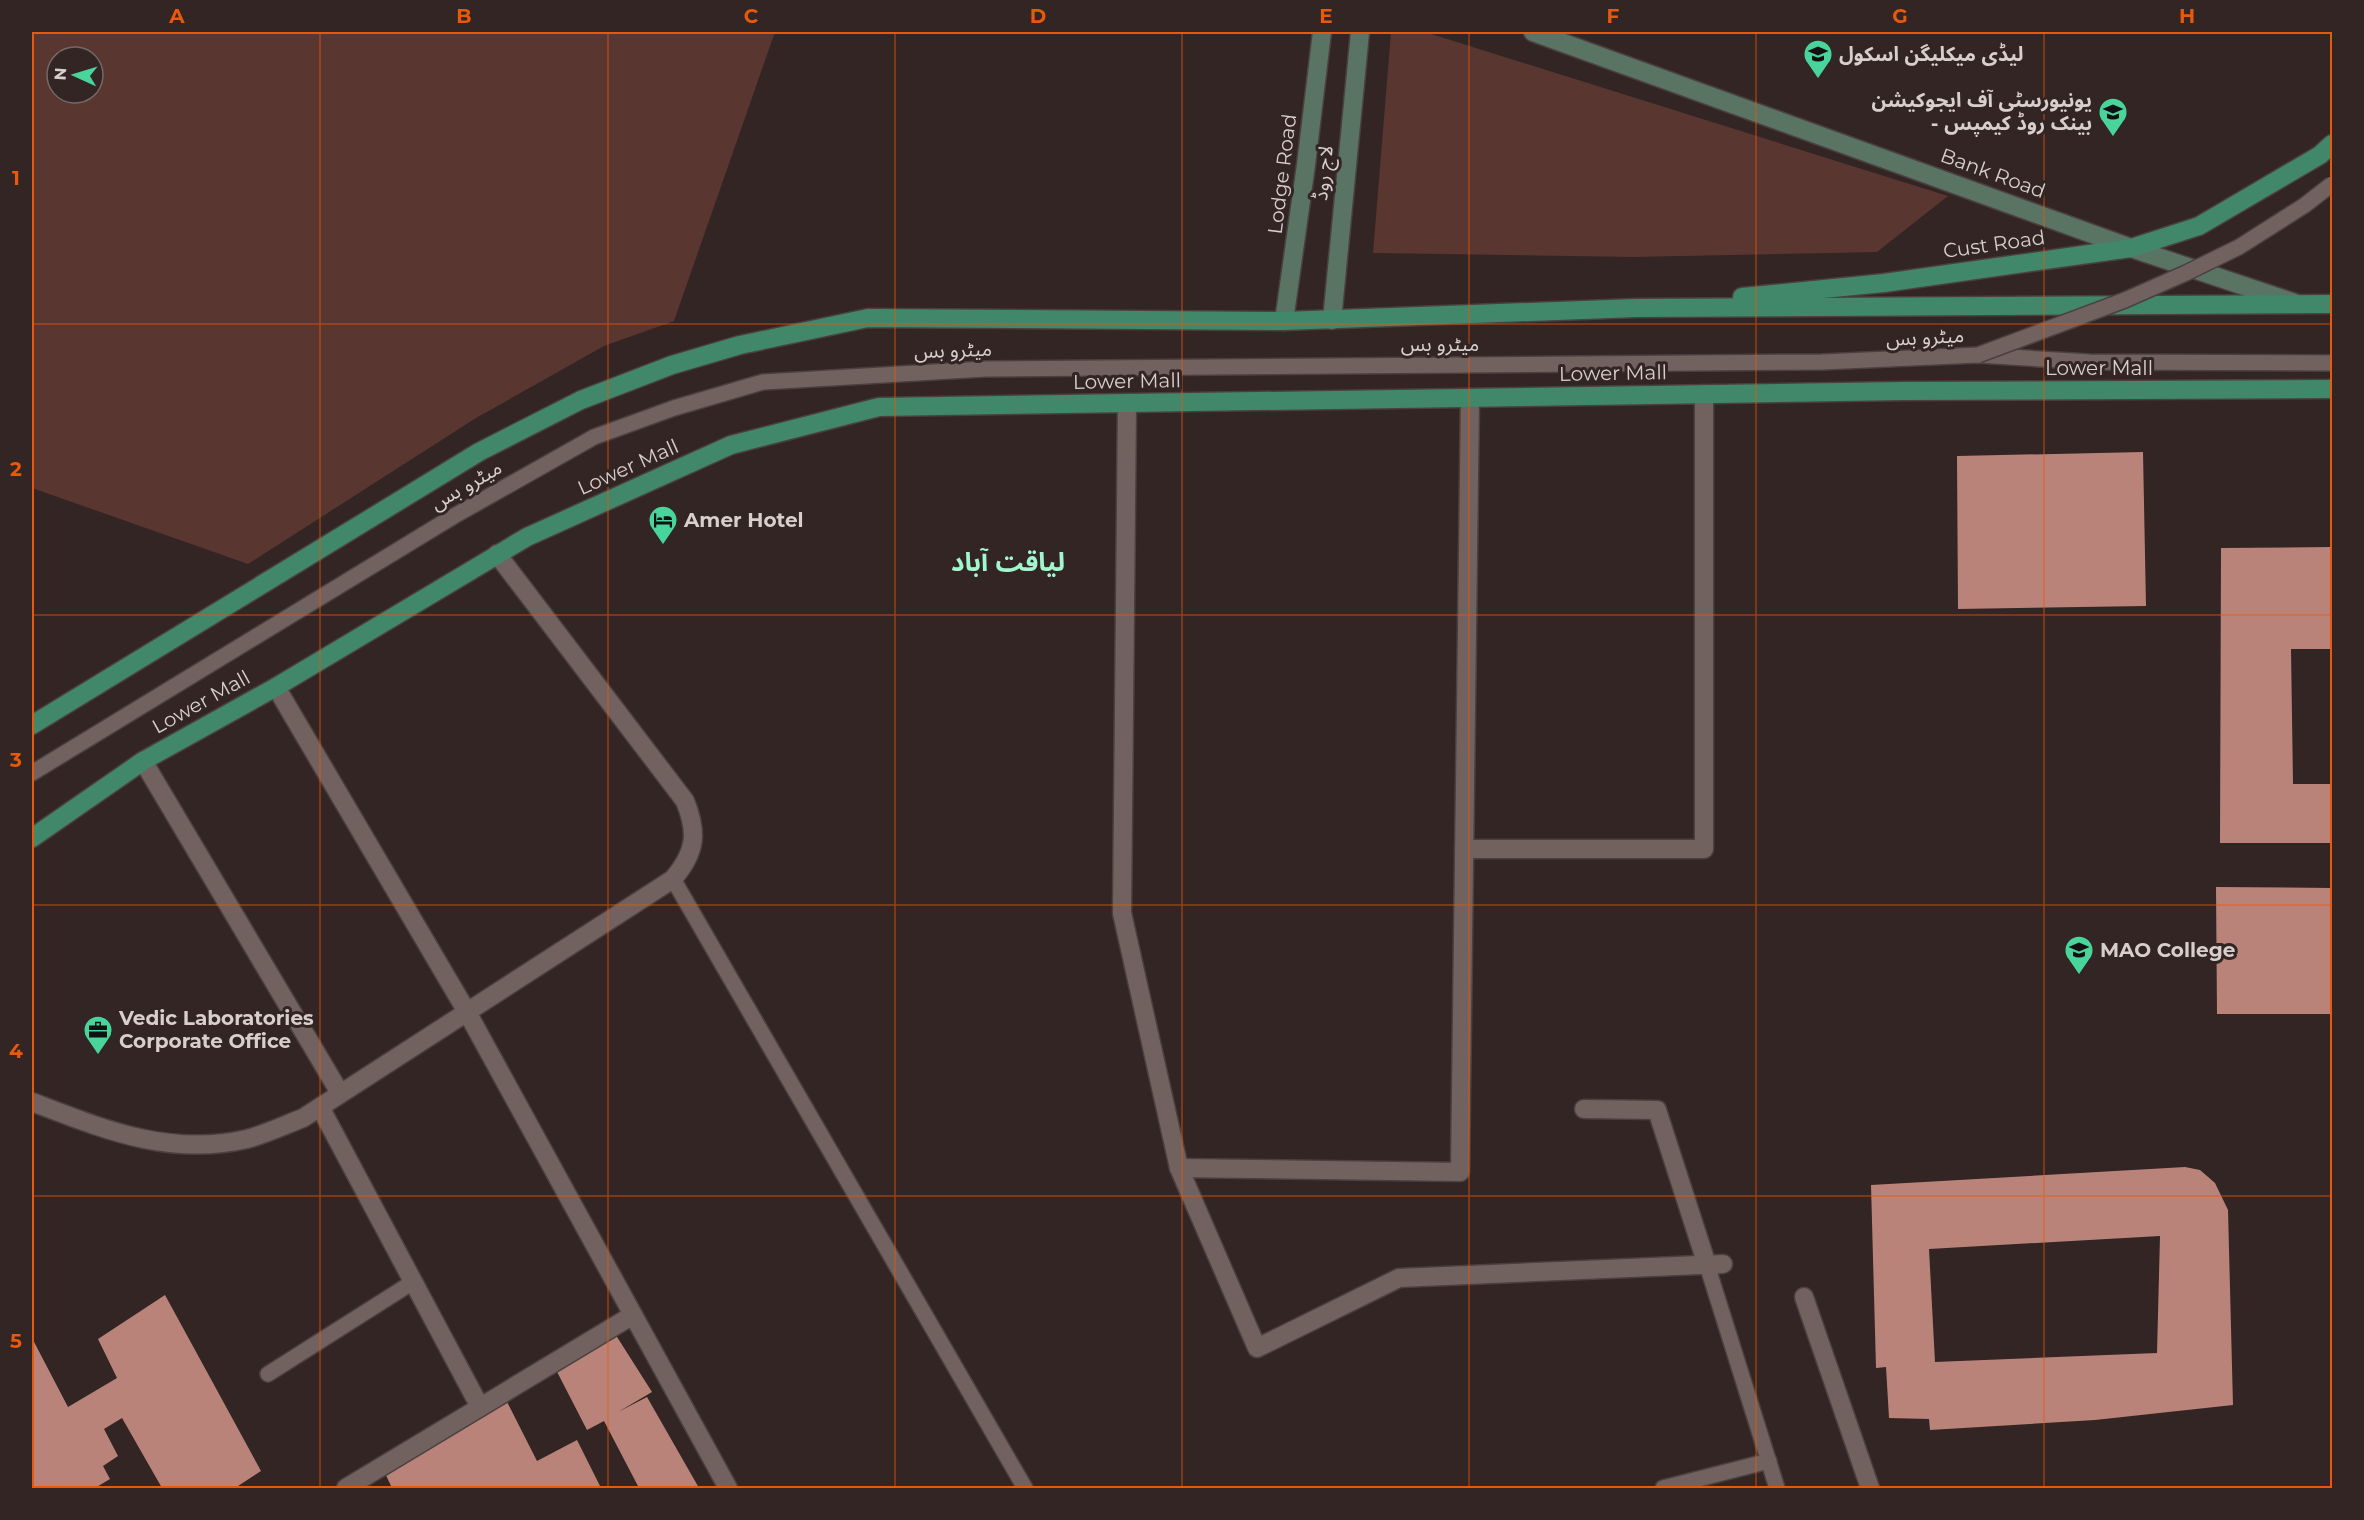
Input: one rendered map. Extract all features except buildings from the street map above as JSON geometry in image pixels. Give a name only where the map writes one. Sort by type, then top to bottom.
[{"type":"main road","name":"Cust Road","points":[[1636,308],[1884,283],[2132,248],[2199,226],[2320,155],[2332,144]]},
{"type":"main road","points":[[32,725],[479,452],[581,400],[672,365],[740,345],[868,318],[1284,321],[1636,308],[2332,304]]},
{"type":"main road","name":"Lower Mall","points":[[32,838],[143,761],[276,687],[527,537],[731,445],[879,407],[1704,394],[2332,389]]},
{"type":"street","name":"Lodge Road","points":[[1284,321],[1322,32]]},
{"type":"street","name":"لاج روڈ","points":[[1332,320],[1360,32]]},
{"type":"street","name":"Bank Road","points":[[1533,32],[2132,248],[2303,305]]},
{"type":"street","points":[[1464,849],[1704,849],[1704,394]]},
{"type":"street","points":[[1179,1168],[1460,1172],[1470,398]]},
{"type":"street","points":[[1127,403],[1122,913],[1179,1168],[1257,1348],[1400,1278],[1715,1265],[1657,1110],[1584,1109]]},
{"type":"street","points":[[32,1102],[108,1131],[185,1146],[247,1139],[303,1118],[673,879],[686,864],[694,842],[693,821],[685,801],[497,555]]},
{"type":"street","points":[[276,687],[467,1012],[728,1488]]},
{"type":"street","points":[[143,761],[340,1093]]},
{"type":"street","points":[[320,1107],[480,1407]]},
{"type":"street","points":[[1804,1297],[1870,1488]]},
{"type":"street","points":[[346,1488],[633,1315]]},
{"type":"lane","name":"میٹرو بس","points":[[1978,355],[2093,313],[2186,273],[2239,247],[2305,205],[2332,184]]},
{"type":"lane","name":"میٹرو بس","points":[[32,773],[454,516],[594,438],[674,408],[763,382],[985,369],[1822,362],[1978,355],[2089,362],[2332,363]]},
{"type":"lane","points":[[673,879],[1025,1488]]},
{"type":"lane","points":[[1715,1265],[1777,1488]]},
{"type":"lane","points":[[268,1374],[413,1282]]},
{"type":"lane","points":[[1663,1488],[1768,1461]]},
{"type":"shaded area","points":[[32,32],[775,32],[674,321],[604,346],[476,418],[248,564],[32,488]]},
{"type":"shaded area","points":[[1391,32],[1425,32],[1948,196],[1877,252],[1633,257],[1373,253]]},
{"type":"place","name":"لیڈی میکلیگن اسکول","points":[[1818,80]]},
{"type":"place","name":"یونیورسٹی آف ایجوکیشن - بینک روڈ کیمپس","points":[[2113,138]]},
{"type":"place","name":"Amer Hotel","points":[[663,546]]},
{"type":"place","name":"MAO College","points":[[2079,976]]},
{"type":"place","name":"Vedic Laboratories Corporate Office","points":[[98,1056]]},
{"type":"district","name":"لیاقت آباد","points":[[1008,562]]}]
